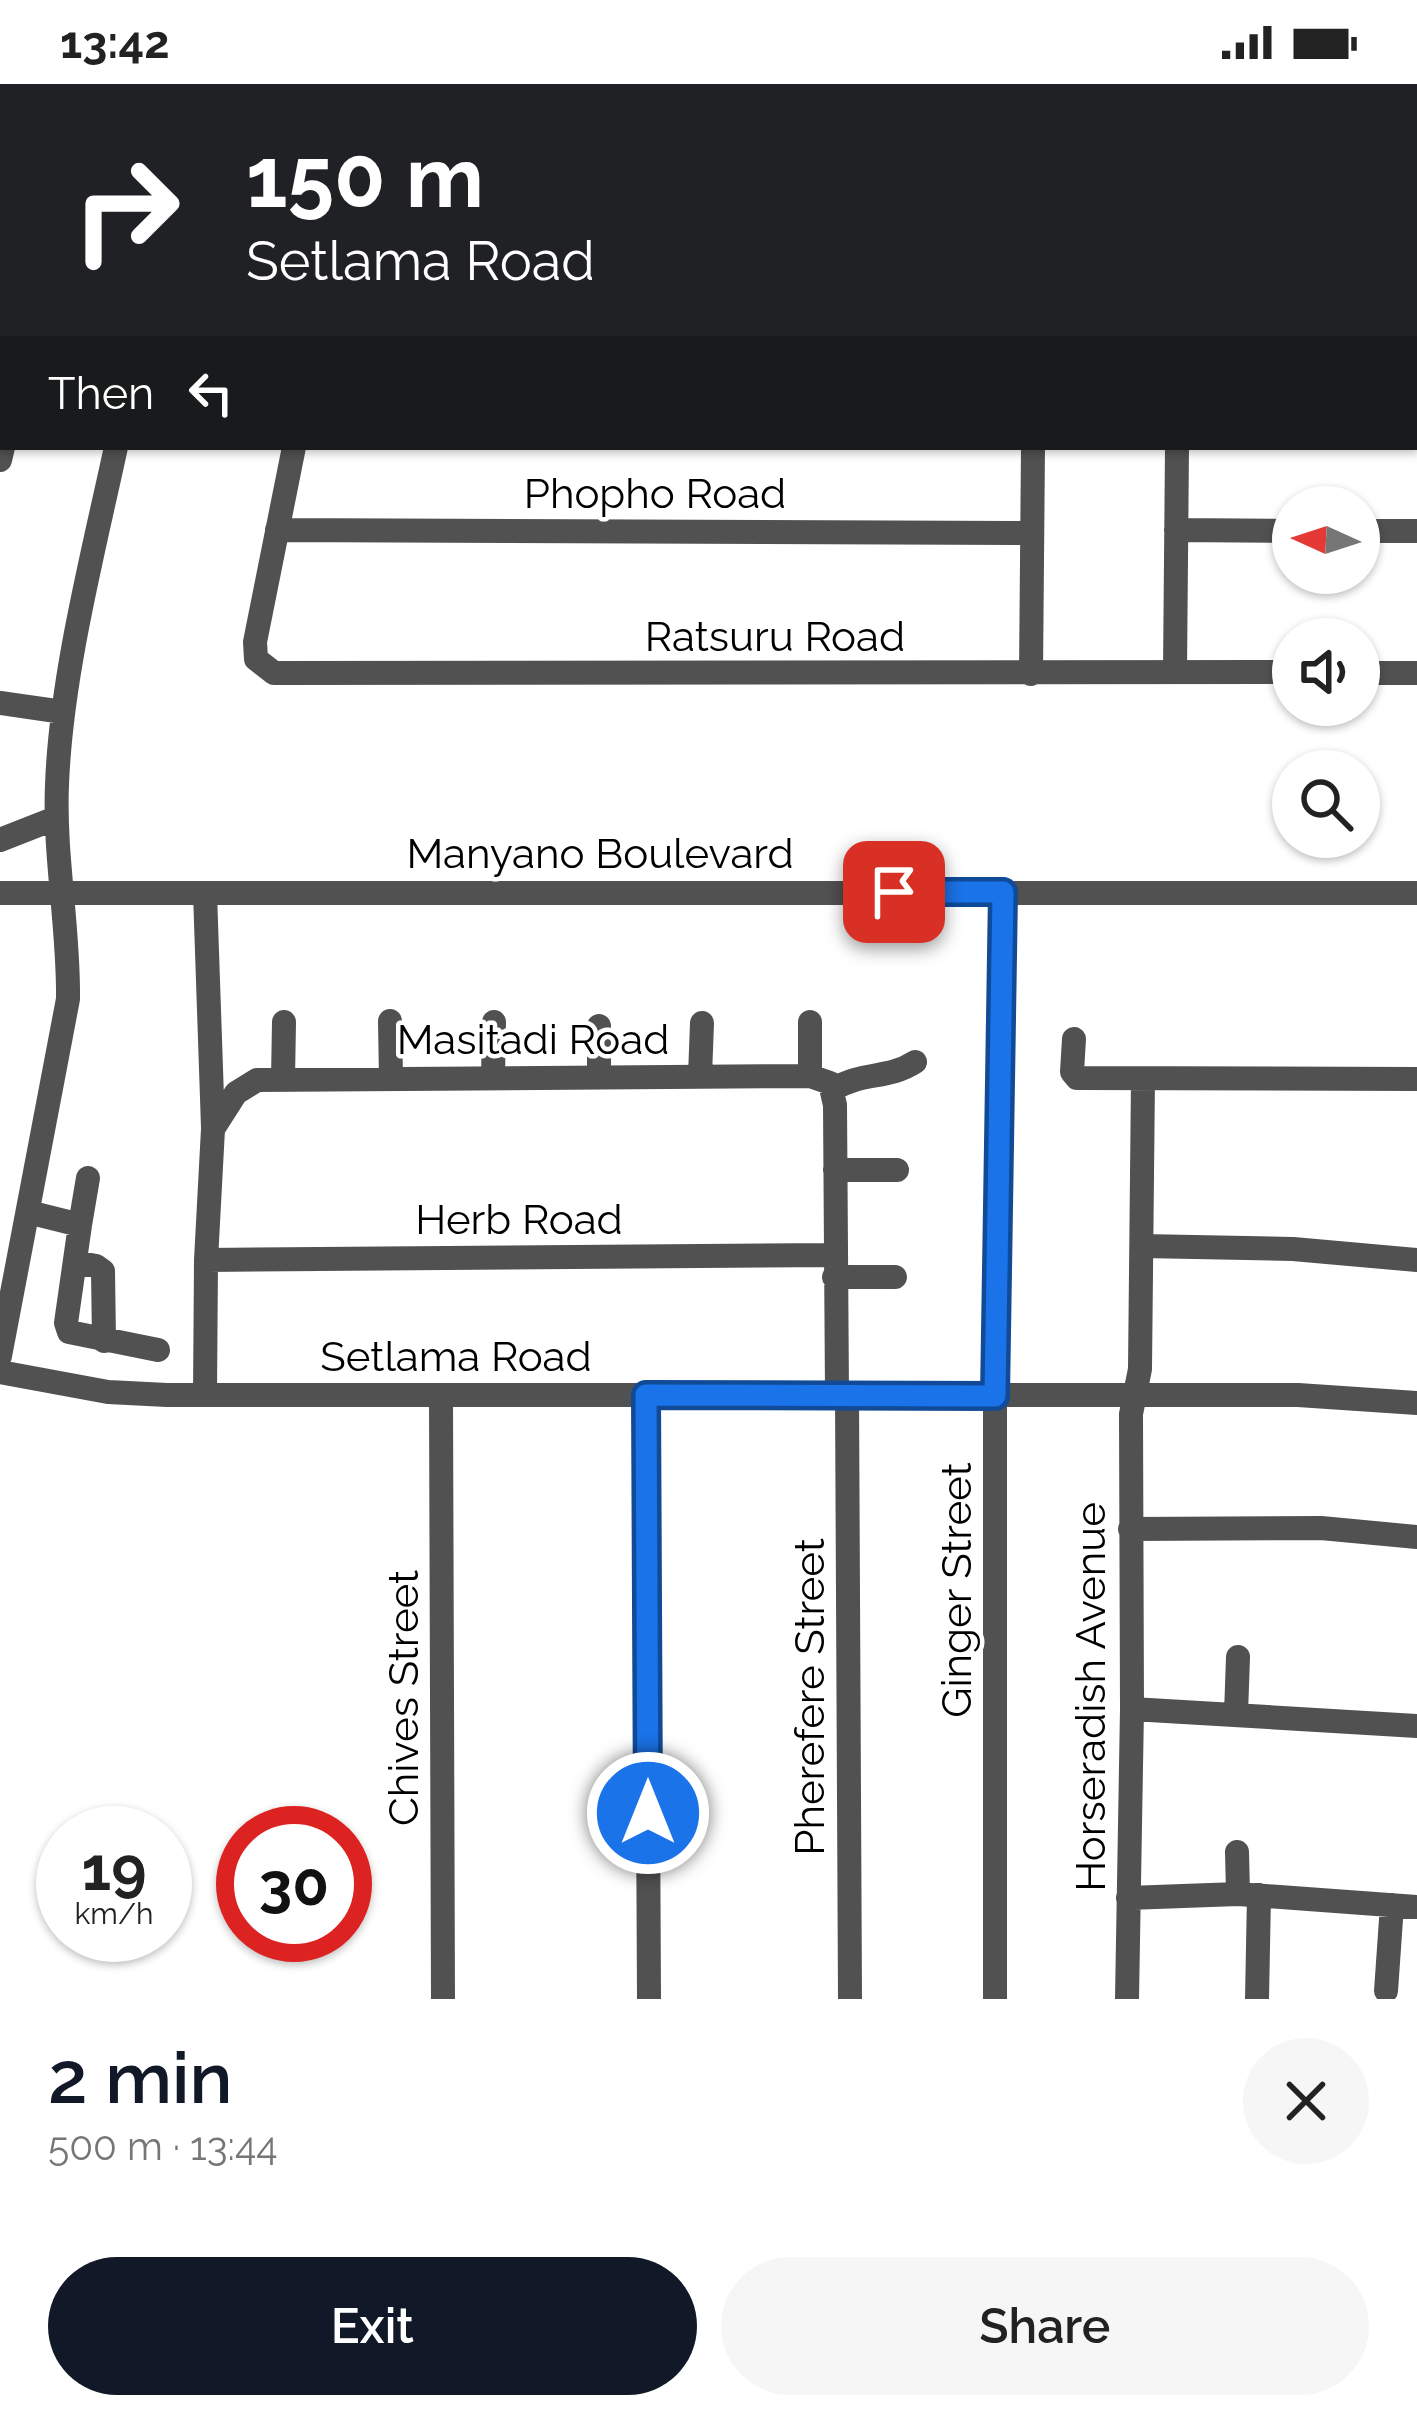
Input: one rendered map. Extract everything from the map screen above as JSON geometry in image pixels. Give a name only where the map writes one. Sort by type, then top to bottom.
[{"type":"street","points":[[0,1356],[68,999],[56,818],[63,712],[115,450]]},
{"type":"street","points":[[277,530],[293,450]]},
{"type":"street","points":[[1031,674],[1033,450]]},
{"type":"street","points":[[1175,672],[1177,450]]},
{"type":"street","name":"Phopho Road","points":[[277,530],[1032,533]]},
{"type":"street","name":"Ratsuru Road","points":[[277,530],[255,651],[260,664],[274,673],[1272,672]]},
{"type":"street","points":[[1176,530],[1272,531]]},
{"type":"street","points":[[1380,531],[1417,531]]},
{"type":"street","points":[[1380,673],[1417,673]]},
{"type":"street","points":[[0,704],[63,712]]},
{"type":"street","points":[[0,840],[56,818]]},
{"type":"street","name":"Ginger Street","points":[[995,1999],[995,1396],[1003,892]]},
{"type":"street","name":"Manyano Boulevard","points":[[0,893],[1417,892]]},
{"type":"street","points":[[205,893],[213,1129],[206,1395]]},
{"type":"street","points":[[283,1079],[284,1022]]},
{"type":"street","points":[[390,1022],[391,1079]]},
{"type":"street","points":[[493,1078],[494,1022]]},
{"type":"street","points":[[810,1022],[810,1076]]},
{"type":"street","points":[[700,1076],[702,1023]]},
{"type":"street","points":[[599,1026],[599,1077]]},
{"type":"street","points":[[1074,1039],[1072,1072],[1077,1078],[1417,1078]]},
{"type":"street","points":[[842,1394],[834,1266],[834,1089],[862,1075],[884,1075],[915,1063]]},
{"type":"street","name":"Masitadi Road","points":[[213,1129],[236,1093],[257,1080],[810,1076],[824,1079],[834,1089]]},
{"type":"street","name":"Horseradish Avenue","points":[[1127,1999],[1130,1414],[1140,1369],[1143,1079]]},
{"type":"street","points":[[835,1170],[897,1170]]},
{"type":"street","points":[[88,1178],[66,1322],[69,1332],[158,1351]]},
{"type":"street","points":[[28,1212],[80,1225]]},
{"type":"street","points":[[1142,1246],[1417,1259]]},
{"type":"street","name":"Herb Road","points":[[206,1260],[834,1266],[895,1277]]},
{"type":"street","points":[[75,1262],[103,1271],[104,1341]]},
{"type":"street","name":"Setlama Road","points":[[0,1372],[108,1392],[206,1395],[1328,1396],[1417,1403]]},
{"type":"street","name":"Pherefere Street","points":[[842,1394],[850,1999]]},
{"type":"street","points":[[646,1395],[649,1999]]},
{"type":"street","name":"Chives Street","points":[[440,1396],[443,1999]]},
{"type":"street","points":[[1130,1529],[1321,1528],[1417,1537]]},
{"type":"street","points":[[1236,1714],[1238,1657]]},
{"type":"street","points":[[1132,1709],[1417,1726]]},
{"type":"street","points":[[1238,1852],[1248,1895],[1257,1999]]},
{"type":"street","points":[[1128,1898],[1248,1895],[1410,1902],[1386,1991]]},
{"type":"route","points":[[648,1813],[646,1395],[995,1396],[1003,892],[894,892]]}]
